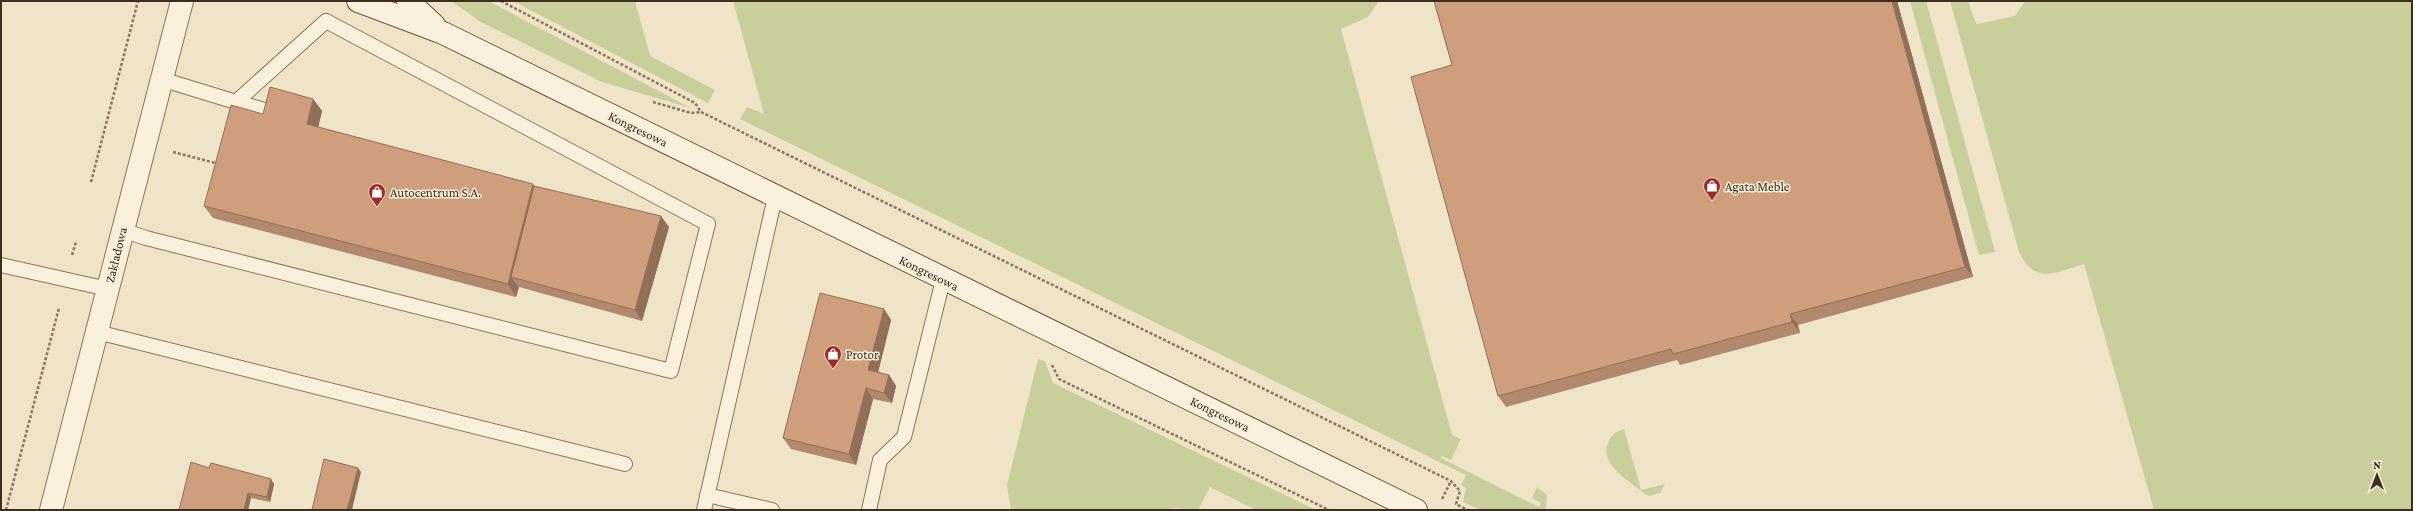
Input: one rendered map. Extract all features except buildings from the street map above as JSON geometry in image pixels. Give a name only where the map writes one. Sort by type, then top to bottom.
[{"type":"street","name":"Zakładowa","points":[[51,510],[182,1]]},
{"type":"street","name":"Kongresowa","points":[[358,1],[443,33],[943,280],[1416,510]]},
{"type":"street","name":"Kongresowa","points":[[408,1],[443,33]]},
{"type":"lane","points":[[122,230],[166,243],[671,371],[708,224],[326,21],[236,102]]},
{"type":"lane","points":[[161,78],[275,113]]},
{"type":"lane","points":[[704,510],[775,197]]},
{"type":"lane","points":[[1,265],[108,289]]},
{"type":"lane","points":[[869,510],[880,460],[904,437],[943,280]]},
{"type":"lane","points":[[97,332],[625,464]]},
{"type":"lane","points":[[707,495],[772,510]]},
{"type":"path","points":[[91,182],[138,1]]},
{"type":"path","points":[[501,1],[695,103],[701,112],[1451,481],[1460,491],[1456,504],[1468,510]]},
{"type":"path","points":[[169,151],[227,166]]},
{"type":"path","points":[[6,510],[59,308]]},
{"type":"path","points":[[1051,362],[1059,379],[1329,510]]},
{"type":"path","points":[[1440,504],[1451,481]]},
{"type":"green space","points":[[451,1],[488,1],[691,108],[602,82],[481,22]]},
{"type":"green space","points":[[513,1],[635,1],[650,56],[715,90],[708,103]]},
{"type":"green space","points":[[733,1],[1379,1],[1368,17],[1341,29],[1452,435],[1461,439],[1451,460],[1442,456],[1441,458],[1539,507],[1541,503],[1532,498],[1537,487],[1547,495],[1546,509],[1480,510],[1463,502],[1466,488],[1461,485],[1466,475],[740,119],[747,107],[764,114]]},
{"type":"green space","points":[[1910,1],[1926,1],[1995,252],[1979,255]]},
{"type":"green space","points":[[1950,1],[1968,1],[1976,24],[2015,16],[2025,1],[2412,1],[2412,510],[2154,510],[2084,264],[2055,273],[2039,273],[2025,262],[2019,252]]},
{"type":"green space","points":[[1038,359],[1045,361],[1053,383],[1316,510],[1256,510],[1210,487],[1198,510],[1174,508],[1172,510],[1011,510],[1007,485]]},
{"type":"green space","points":[[1624,429],[1641,490],[1665,484],[1660,493],[1649,496],[1645,494],[1618,472],[1608,459],[1606,451],[1609,440],[1614,434]]},
{"type":"place","name":"Agata Meble","points":[[1712,201]]},
{"type":"place","name":"Autocentrum S.A.","points":[[377,207]]},
{"type":"place","name":"Protor","points":[[833,369]]}]
